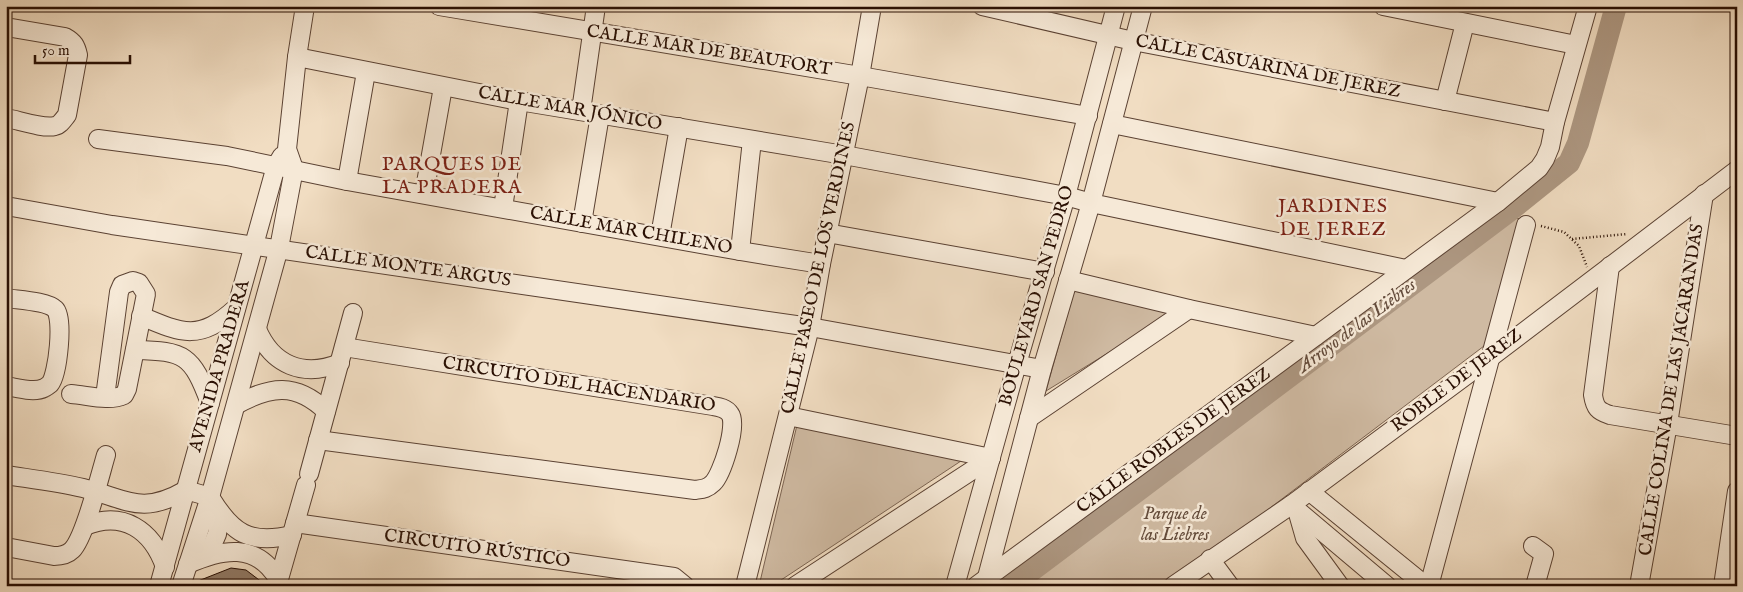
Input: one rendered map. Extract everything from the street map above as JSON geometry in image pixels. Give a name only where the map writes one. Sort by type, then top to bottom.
[{"type":"street","name":"AVENIDA PRADERA","points":[[181,586],[210,497],[279,248],[294,169],[287,150],[297,57],[305,6]]},
{"type":"street","name":"CALLE MAR DE BEAUFORT","points":[[439,6],[1088,116]]},
{"type":"street","points":[[580,111],[596,6]]},
{"type":"street","name":"CALLE PASEO DE LOS VERDINES","points":[[744,586],[810,327],[820,264],[860,76],[872,6]]},
{"type":"street","name":"CALLE CASUARINA DE JEREZ","points":[[982,6],[1133,41],[1555,122]]},
{"type":"street","name":"BOULEVARD SAN PEDRO","points":[[956,586],[1017,364],[1066,196],[1116,6]]},
{"type":"street","name":"BOULEVARD SAN PEDRO","points":[[982,583],[1091,203],[1143,6]]},
{"type":"street","points":[[1383,6],[1576,45]]},
{"type":"street","points":[[1555,122],[1588,6]]},
{"type":"street","points":[[1445,101],[1464,23]]},
{"type":"street","points":[[6,27],[65,37],[72,41],[78,55],[67,115],[62,122],[56,126],[49,126],[6,118]]},
{"type":"street","name":"CALLE MAR JÓNICO","points":[[297,57],[519,101],[844,155],[1066,196],[1091,203],[1406,269]]},
{"type":"street","points":[[348,181],[366,72]]},
{"type":"street","points":[[424,194],[443,87]]},
{"type":"street","points":[[503,208],[519,101]]},
{"type":"street","points":[[582,223],[600,115]]},
{"type":"street","name":"CALLE ROBLES DE JEREZ","points":[[982,583],[1498,202],[1539,168],[1550,147],[1555,122]]},
{"type":"street","points":[[1112,124],[1498,202]]},
{"type":"street","points":[[660,236],[679,127]]},
{"type":"street","name":"CALLE MAR CHILENO","points":[[98,139],[228,156],[348,181],[820,264]]},
{"type":"street","points":[[740,251],[752,140]]},
{"type":"street","name":"AVENIDA PRADERA","points":[[159,586],[276,166],[287,150]]},
{"type":"street","name":"ROBLE DE JEREZ","points":[[1173,586],[1210,559],[1294,508],[1309,491],[1491,357],[1737,170]]},
{"type":"street","name":"CALLE COLINA DE LAS JACARANDAS","points":[[1639,586],[1668,424],[1704,194]]},
{"type":"street","name":"CALLE MONTE ARGUS","points":[[6,206],[112,225],[254,244],[810,327],[1042,369]]},
{"type":"street","points":[[1309,491],[1428,586],[1526,225]]},
{"type":"street","points":[[828,233],[1045,272]]},
{"type":"street","points":[[1610,266],[1593,396],[1594,405],[1599,411],[1610,415],[1737,436]]},
{"type":"street","points":[[1068,280],[1189,309],[1316,336]]},
{"type":"street","points":[[71,394],[105,397],[118,398],[124,395],[146,294],[139,284],[133,281],[122,285],[119,292],[105,397]]},
{"type":"street","points":[[6,298],[48,305],[56,309],[60,318],[61,328],[54,376],[50,384],[43,389],[34,390],[6,386]]},
{"type":"street","points":[[141,316],[171,329],[195,332],[221,322],[236,308]]},
{"type":"street","points":[[1029,418],[1189,309]]},
{"type":"street","points":[[278,582],[308,480],[353,313]]},
{"type":"street","name":"CIRCUITO DEL HACENDARIO","points":[[257,328],[266,346],[280,360],[294,367],[312,370],[322,369],[342,355],[713,406],[728,411],[732,415],[733,422],[732,432],[719,474],[714,483],[707,488],[695,490],[318,440]]},
{"type":"street","points":[[188,359],[190,340],[195,332]]},
{"type":"street","points":[[135,350],[167,351],[188,359],[202,380],[210,403]]},
{"type":"street","points":[[273,390],[279,375],[280,360]]},
{"type":"street","points":[[236,405],[260,393],[273,390],[293,390],[303,393],[326,410]]},
{"type":"street","points":[[788,416],[991,458]]},
{"type":"street","points":[[6,547],[62,556],[75,547],[85,526],[106,455]]},
{"type":"street","points":[[795,586],[991,458]]},
{"type":"street","points":[[6,475],[81,487],[122,501],[135,503],[162,501],[186,490],[210,497]]},
{"type":"street","points":[[1724,586],[1737,491]]},
{"type":"street","name":"CIRCUITO RÚSTICO","points":[[210,497],[220,513],[238,530],[249,537],[270,539],[294,529],[674,577],[685,586]]},
{"type":"street","points":[[142,531],[141,517],[148,503]]},
{"type":"street","points":[[1294,508],[1306,538],[1340,586]]},
{"type":"street","points":[[1294,508],[1387,586]]},
{"type":"street","points":[[208,555],[217,534],[220,513]]},
{"type":"street","points":[[85,526],[100,521],[112,520],[123,522],[142,531],[156,547],[165,567]]},
{"type":"street","points":[[1533,546],[1544,554],[1536,586]]},
{"type":"street","points":[[188,564],[208,555],[227,552],[246,553],[265,562],[278,582]]},
{"type":"street","points":[[1210,559],[1230,586]]},
{"type":"path","points":[[1526,225],[1545,226],[1564,232],[1579,246],[1592,280]]},
{"type":"path","points":[[1572,239],[1628,234]]},
{"type":"green space","name":"Parque de las Liebres","points":[[1511,216],[1525,221],[1484,346],[1167,586],[1021,586]]},
{"type":"green space","points":[[1074,291],[1178,310],[1046,391]]},
{"type":"green space","points":[[797,425],[967,457],[772,586],[759,586]]},
{"type":"building","points":[[231,568],[246,570],[267,586],[192,586],[193,583]]},
{"type":"waterway","name":"Arroyo de las Liebres","points":[[1011,586],[1508,212],[1569,163],[1578,143],[1616,6]]},
{"type":"district","name":"PARQUES DE LA PRADERA","points":[[452,176]]},
{"type":"district","name":"JARDINES DE JEREZ","points":[[1333,218]]}]
